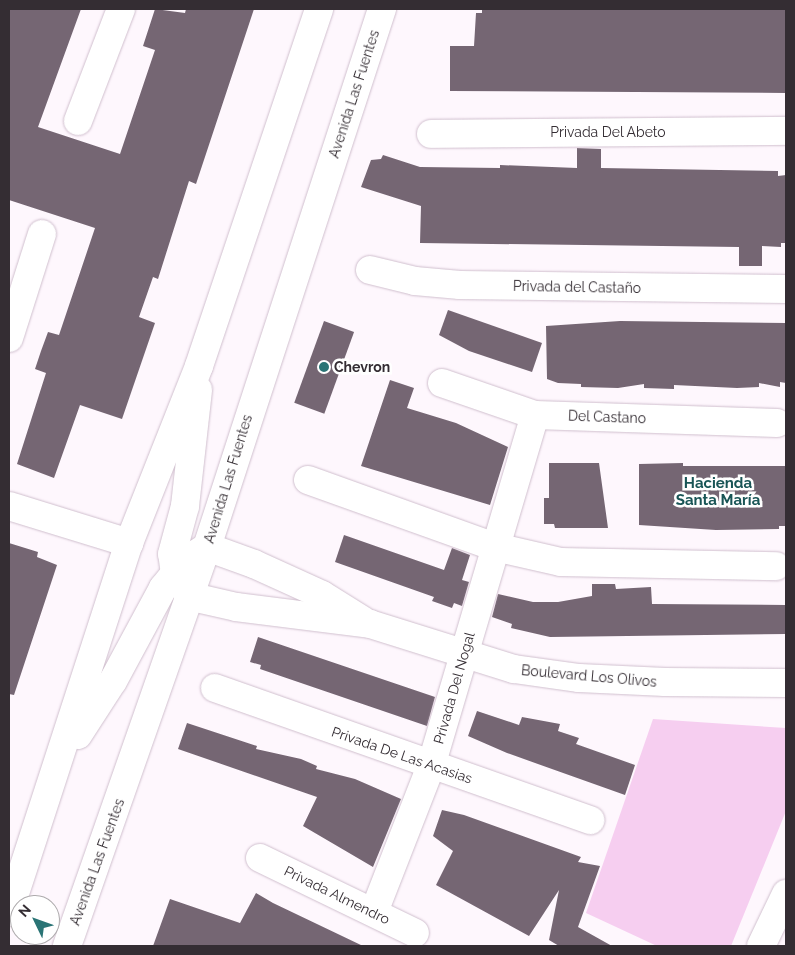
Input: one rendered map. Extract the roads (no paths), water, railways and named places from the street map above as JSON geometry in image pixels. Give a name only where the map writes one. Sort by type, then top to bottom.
[{"type":"street","points":[[78,121],[120,9]]},
{"type":"street","points":[[9,912],[129,544],[199,366],[319,9]]},
{"type":"street","name":"Avenida Las Fuentes","points":[[67,946],[188,596],[207,547],[382,9]]},
{"type":"street","name":"Privada Del Abeto","points":[[431,134],[786,131]]},
{"type":"street","points":[[9,338],[42,234]]},
{"type":"street","name":"Privada del Castaño","points":[[370,270],[415,282],[460,285],[786,289]]},
{"type":"street","points":[[188,596],[173,573],[172,554],[185,506],[196,423],[199,366]]},
{"type":"street","name":"Del Castano","points":[[442,383],[535,415],[778,423]]},
{"type":"street","name":"Privada Del Nogal","points":[[374,912],[431,766],[535,415]]},
{"type":"street","points":[[308,480],[495,547],[561,562],[776,566]]},
{"type":"street","points":[[9,506],[129,544]]},
{"type":"street","points":[[57,768],[113,681],[151,607],[173,573],[192,555],[207,547]]},
{"type":"street","name":"Boulevard Los Olivos","points":[[207,547],[254,564],[313,591],[370,624]]},
{"type":"street","name":"Boulevard Los Olivos","points":[[188,596],[236,607],[370,624],[514,670],[580,678],[786,683]]},
{"type":"street","name":"Privada De Las Acasias","points":[[215,688],[431,766],[590,820]]},
{"type":"street","name":"Privada Almendro","points":[[260,858],[415,933]]},
{"type":"street","points":[[772,937],[786,894]]},
{"type":"place","name":"Chevron","points":[[324,367]]},
{"type":"district","name":"Hacienda Santa María","points":[[718,492]]}]
